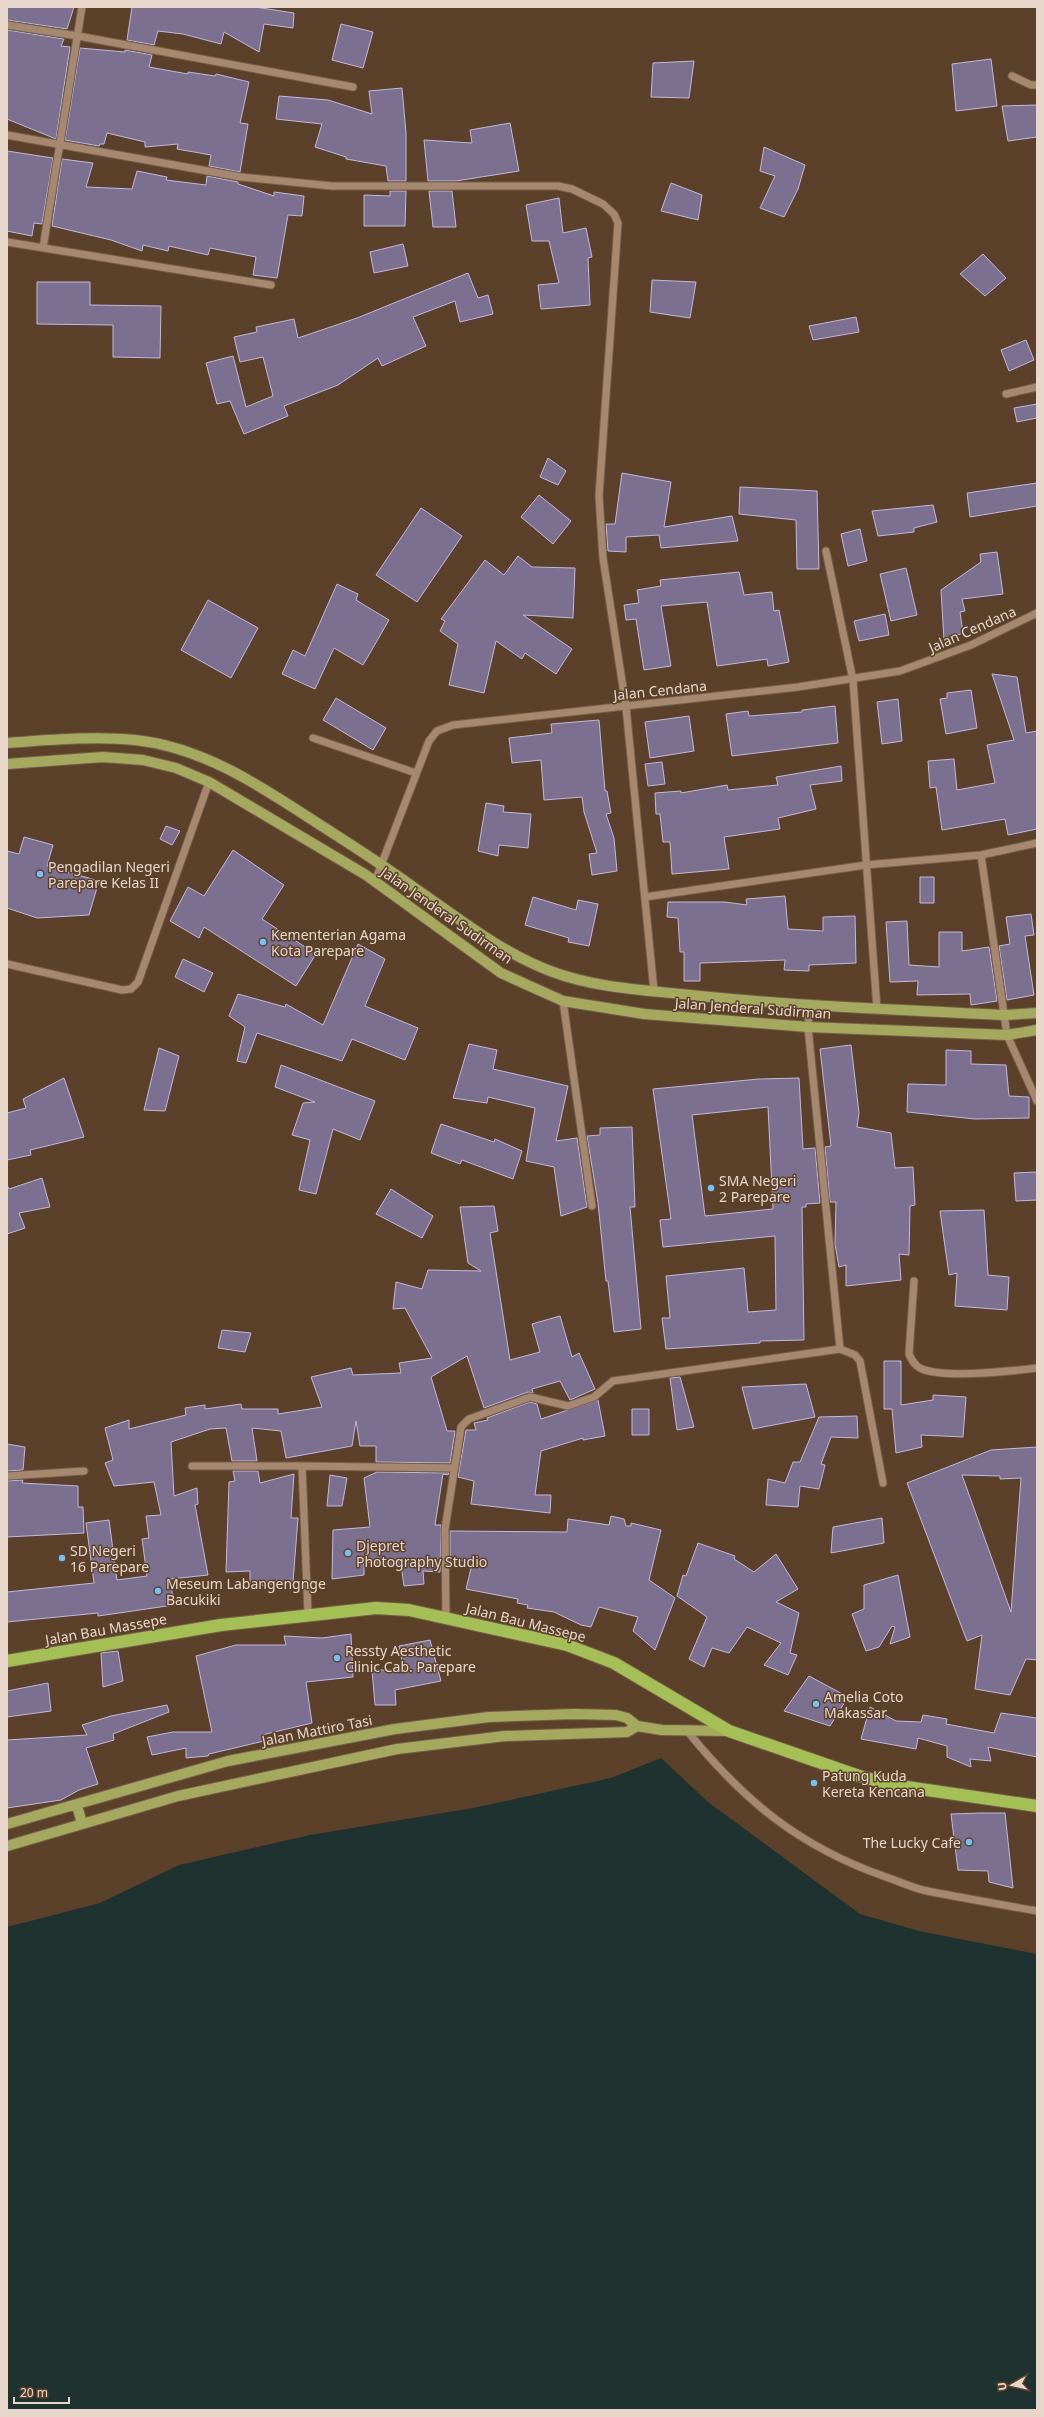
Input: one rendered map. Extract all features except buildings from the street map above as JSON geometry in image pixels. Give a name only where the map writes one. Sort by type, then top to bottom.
[{"type":"highway","name":"Jalan Bau Massepe","points":[[7,1661],[221,1625],[308,1614],[376,1608],[409,1610],[567,1646],[614,1663],[729,1731],[858,1776],[893,1785],[1037,1806]]},
{"type":"main road","name":"Jalan Jenderal Sudirman","points":[[7,743],[90,738],[137,740],[181,750],[216,762],[275,796],[382,864],[489,940],[525,960],[554,972],[581,980],[654,991],[810,1006],[1005,1015],[1037,1013]]},
{"type":"main road","points":[[176,768],[181,750]]},
{"type":"main road","name":"Jalan Jenderal Sudirman","points":[[7,764],[103,757],[143,760],[176,768],[209,782],[375,881],[501,973],[563,1001],[644,1014],[808,1027],[1007,1035],[1037,1030]]},
{"type":"main road","name":"Jalan Mattiro Tasi","points":[[7,1824],[228,1761],[395,1729],[489,1717],[574,1714],[616,1715],[627,1718],[637,1726],[688,1732],[729,1731]]},
{"type":"main road","name":"Jalan Mattiro Tasi","points":[[7,1846],[178,1796],[397,1749],[505,1736],[627,1732],[637,1726]]},
{"type":"main road","points":[[77,1805],[82,1824]]},
{"type":"street","points":[[43,248],[82,7]]},
{"type":"street","points":[[7,25],[78,36],[353,87]]},
{"type":"street","points":[[1012,76],[1031,85],[1037,85]]},
{"type":"street","points":[[7,135],[240,177],[332,186],[558,186],[572,189],[603,204],[614,214],[618,223],[618,247],[609,342],[599,496],[603,558],[626,707],[654,991]]},
{"type":"street","points":[[7,242],[271,284]]},
{"type":"street","points":[[1006,394],[1037,387]]},
{"type":"street","points":[[826,551],[853,680],[877,1009]]},
{"type":"street","name":"Jalan Cendana","points":[[375,881],[429,740],[437,731],[453,725],[626,707],[853,680],[900,671],[929,662],[971,645],[1037,613]]},
{"type":"street","points":[[313,738],[416,773]]},
{"type":"street","points":[[7,964],[122,990],[131,988],[138,982],[209,782]]},
{"type":"street","points":[[645,898],[866,865],[981,855],[1037,843]]},
{"type":"street","points":[[981,855],[1007,1035],[1037,1101]]},
{"type":"street","points":[[563,1001],[592,1206]]},
{"type":"street","points":[[810,1006],[808,1027],[840,1349]]},
{"type":"street","points":[[914,1281],[909,1354],[913,1363],[921,1369],[936,1373],[1013,1371],[1037,1368]]},
{"type":"street","points":[[446,1618],[445,1529],[460,1433],[464,1423],[469,1419],[530,1397],[568,1406],[594,1397],[613,1381],[840,1349],[855,1355],[860,1361],[883,1483]]},
{"type":"street","points":[[192,1466],[455,1468]]},
{"type":"street","points":[[302,1466],[308,1614]]},
{"type":"street","points":[[7,1476],[84,1471]]},
{"type":"street","points":[[688,1732],[714,1763],[766,1812],[786,1828],[850,1864],[922,1889],[1037,1911]]},
{"type":"water","points":[[661,1758],[708,1802],[860,1914],[919,1931],[1037,1954],[1037,2410],[7,2410],[7,1927],[100,1903],[179,1865],[310,1835],[473,1808],[611,1778]]},
{"type":"place","name":"Pengadilan Negeri Parepare Kelas II","points":[[40,874]]},
{"type":"place","name":"Kementerian Agama Kota Parepare","points":[[263,942]]},
{"type":"place","name":"SMA Negeri 2 Parepare","points":[[711,1188]]},
{"type":"place","name":"Djepret Photography Studio","points":[[348,1553]]},
{"type":"place","name":"SD Negeri 16 Parepare","points":[[62,1558]]},
{"type":"place","name":"Meseum Labangengnge Bacukiki","points":[[158,1591]]},
{"type":"place","name":"Ressty Aesthetic Clinic Cab. Parepare","points":[[337,1658]]},
{"type":"place","name":"Amelia Coto Makassar","points":[[816,1704]]},
{"type":"place","name":"Patung Kuda Kereta Kencana","points":[[814,1783]]},
{"type":"place","name":"The Lucky Cafe","points":[[969,1842]]}]
